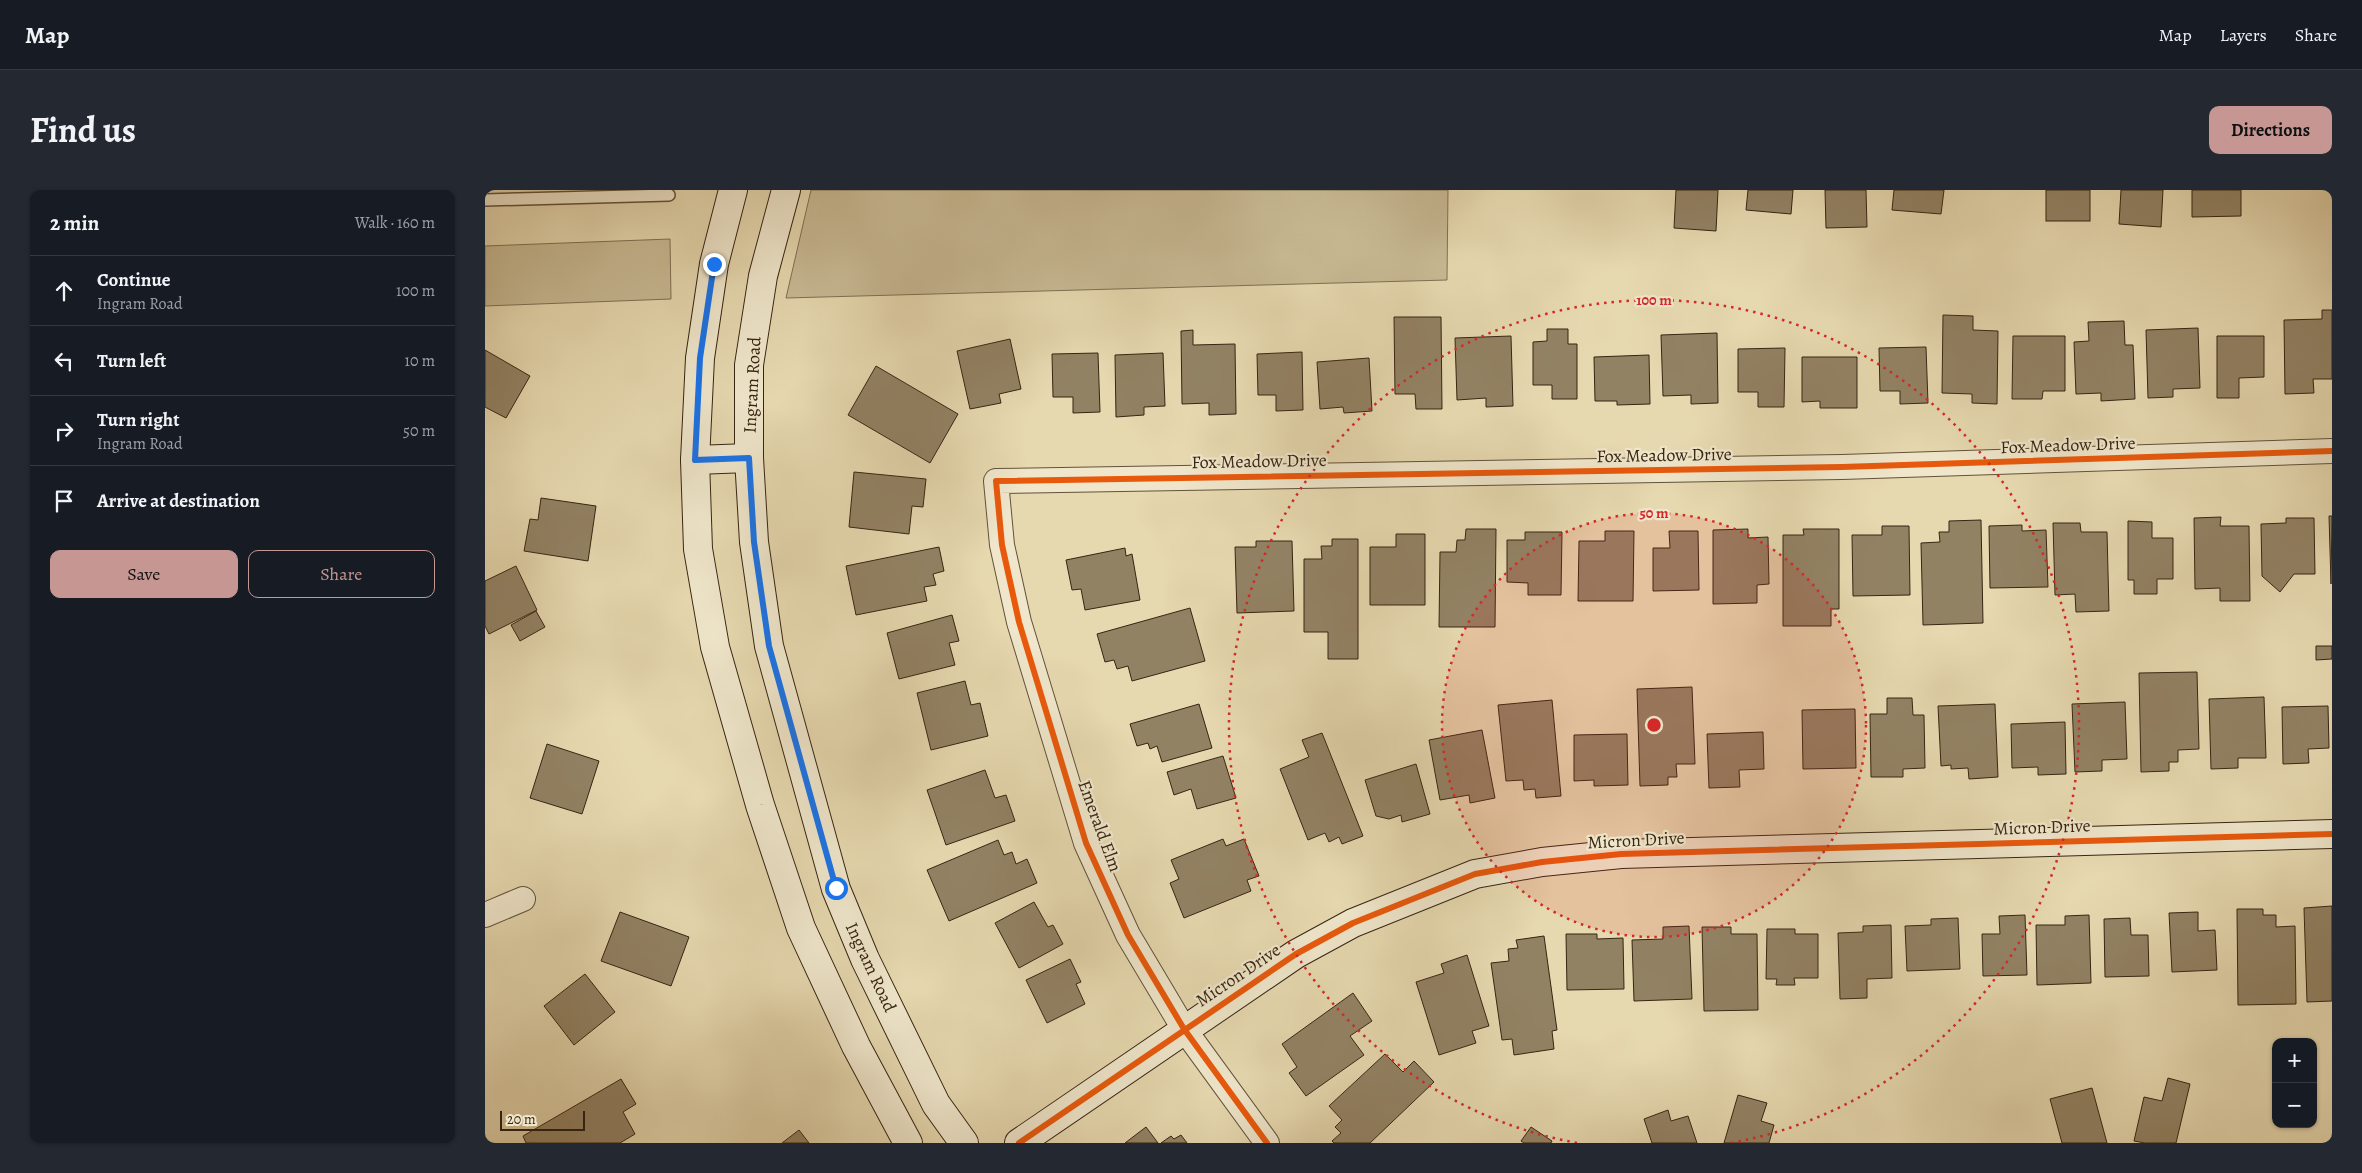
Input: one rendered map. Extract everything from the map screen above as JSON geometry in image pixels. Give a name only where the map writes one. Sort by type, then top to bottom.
[{"type":"street","points":[[733,190],[714,264],[700,358],[695,460],[699,549],[715,647],[760,805],[801,928],[855,1046],[908,1143]]},
{"type":"street","name":"Ingram Road","points":[[786,190],[763,276],[749,366],[749,458],[754,542],[769,646],[836,888],[865,959],[936,1104],[964,1143]]},
{"type":"street","name":"Fox Meadow Drive","points":[[996,480],[1842,467],[2332,451]]},
{"type":"street","points":[[695,460],[749,458]]},
{"type":"street","name":"Emerald Elm","points":[[996,480],[1002,545],[1019,622],[1086,843],[1128,935],[1184,1028],[1267,1143]]},
{"type":"street","name":"Micron Drive","points":[[1019,1143],[1184,1028],[1296,954],[1353,923],[1475,874],[1542,862],[1621,854],[2332,834]]},
{"type":"street","points":[[485,914],[523,899]]},
{"type":"lane","points":[[485,200],[545,194],[669,195]]},
{"type":"shaded area","points":[[811,190],[1448,190],[1447,280],[786,298]]},
{"type":"shaded area","points":[[670,239],[671,299],[485,306],[485,246]]},
{"type":"building","points":[[1676,190],[1718,190],[1716,231],[1674,228]]},
{"type":"building","points":[[1748,190],[1793,190],[1791,214],[1746,210]]},
{"type":"building","points":[[1825,190],[1866,190],[1867,227],[1826,228]]},
{"type":"building","points":[[1894,190],[1944,190],[1941,214],[1892,210]]},
{"type":"building","points":[[2046,190],[2090,190],[2090,221],[2046,221]]},
{"type":"building","points":[[2121,190],[2163,190],[2161,227],[2119,224]]},
{"type":"building","points":[[2192,190],[2241,190],[2241,216],[2192,217]]},
{"type":"building","points":[[2322,310],[2332,310],[2332,379],[2313,379],[2314,393],[2285,394],[2284,320],[2322,319]]},
{"type":"building","points":[[1943,315],[1973,316],[1973,330],[1998,331],[1997,404],[1972,403],[1972,394],[1942,393]]},
{"type":"building","points":[[1394,317],[1441,317],[1442,409],[1416,409],[1415,394],[1395,394]]},
{"type":"building","points":[[2124,321],[2125,345],[2133,345],[2135,399],[2101,401],[2101,393],[2076,394],[2074,342],[2089,341],[2088,322]]},
{"type":"building","points":[[2198,328],[2200,388],[2173,389],[2173,397],[2148,398],[2146,330]]},
{"type":"building","points":[[1547,329],[1568,329],[1568,344],[1577,344],[1577,399],[1552,399],[1552,385],[1533,385],[1533,342],[1547,341]]},
{"type":"building","points":[[1193,330],[1193,345],[1235,344],[1236,414],[1209,415],[1209,403],[1182,404],[1181,331]]},
{"type":"building","points":[[1717,333],[1718,403],[1691,404],[1691,395],[1663,396],[1661,335]]},
{"type":"building","points":[[1511,336],[1513,406],[1486,407],[1486,398],[1457,400],[1455,338]]},
{"type":"building","points":[[2013,336],[2065,336],[2065,391],[2043,391],[2042,399],[2012,399]]},
{"type":"building","points":[[2217,336],[2264,336],[2264,377],[2239,378],[2239,398],[2217,398]]},
{"type":"building","points":[[1010,339],[1021,389],[999,394],[1001,403],[970,409],[957,351]]},
{"type":"building","points":[[1926,347],[1928,403],[1900,404],[1900,391],[1880,391],[1879,348]]},
{"type":"building","points":[[1785,348],[1784,407],[1758,407],[1758,392],[1738,392],[1738,349]]},
{"type":"building","points":[[485,350],[530,376],[506,418],[485,407]]},
{"type":"building","points":[[1302,352],[1303,410],[1276,411],[1276,395],[1258,395],[1257,354]]},
{"type":"building","points":[[1098,353],[1100,412],[1073,413],[1073,397],[1053,397],[1052,354]]},
{"type":"building","points":[[1163,353],[1165,406],[1144,407],[1144,415],[1116,417],[1115,355]]},
{"type":"building","points":[[1649,355],[1650,404],[1617,405],[1617,401],[1595,401],[1594,357]]},
{"type":"building","points":[[1802,357],[1857,357],[1857,408],[1820,408],[1820,401],[1802,402]]},
{"type":"building","points":[[1369,358],[1372,411],[1344,413],[1343,407],[1320,409],[1317,362]]},
{"type":"building","points":[[876,366],[958,414],[930,463],[848,415]]},
{"type":"building","points":[[854,472],[926,479],[923,507],[912,506],[909,534],[849,527]]},
{"type":"building","points":[[541,498],[596,506],[588,561],[524,551],[530,519],[538,520]]},
{"type":"building","points":[[2329,516],[2332,516],[2331,584]]},
{"type":"building","points":[[2221,517],[2220,526],[2249,526],[2250,601],[2220,601],[2220,588],[2195,589],[2194,518]]},
{"type":"building","points":[[2286,518],[2314,518],[2315,574],[2294,574],[2280,592],[2262,576],[2261,524],[2286,523]]},
{"type":"building","points":[[1981,520],[1983,623],[1923,625],[1921,543],[1940,542],[1939,532],[1949,532],[1949,521]]},
{"type":"building","points":[[2128,521],[2152,522],[2152,538],[2173,538],[2173,579],[2157,579],[2157,594],[2134,594],[2134,580],[2128,580]]},
{"type":"building","points":[[2053,523],[2080,523],[2081,532],[2107,532],[2109,611],[2076,612],[2075,594],[2055,595]]},
{"type":"building","points":[[2022,525],[2022,531],[2046,530],[2048,587],[1990,588],[1989,526]]},
{"type":"building","points":[[1882,526],[1909,526],[1910,595],[1853,596],[1852,535],[1882,535]]},
{"type":"building","points":[[1466,529],[1496,529],[1495,627],[1439,627],[1440,552],[1456,552],[1457,540],[1465,540]]},
{"type":"building","points":[[1748,529],[1748,538],[1768,537],[1769,584],[1757,585],[1757,603],[1713,604],[1713,530]]},
{"type":"building","points":[[1803,529],[1839,529],[1839,609],[1831,609],[1831,626],[1783,626],[1783,535],[1804,535]]},
{"type":"building","points":[[1605,531],[1634,531],[1633,601],[1578,601],[1579,541],[1605,541]]},
{"type":"building","points":[[1669,531],[1698,531],[1699,590],[1653,591],[1653,548],[1670,548]]},
{"type":"building","points":[[1525,532],[1562,532],[1561,595],[1528,595],[1528,583],[1507,582],[1507,540],[1525,540]]},
{"type":"building","points":[[1396,534],[1425,534],[1425,605],[1370,605],[1370,547],[1396,547]]},
{"type":"building","points":[[1332,539],[1358,539],[1358,659],[1328,659],[1328,632],[1304,632],[1304,559],[1322,559],[1321,546],[1332,546]]},
{"type":"building","points":[[1256,541],[1292,541],[1294,611],[1237,613],[1235,547],[1256,547]]},
{"type":"building","points":[[939,547],[944,571],[933,574],[936,585],[924,587],[927,601],[856,615],[846,566]]},
{"type":"building","points":[[1125,548],[1126,556],[1132,554],[1140,600],[1085,610],[1081,589],[1072,590],[1066,560]]},
{"type":"building","points":[[516,566],[537,610],[489,634],[485,626],[485,581]]},
{"type":"building","points":[[1190,608],[1205,661],[1132,681],[1128,666],[1117,669],[1114,660],[1105,662],[1097,634]]},
{"type":"building","points":[[536,611],[545,627],[520,641],[511,625]]},
{"type":"building","points":[[952,615],[959,641],[949,643],[955,665],[899,679],[887,633]]},
{"type":"building","points":[[2316,646],[2332,646],[2332,659],[2316,660]]},
{"type":"building","points":[[2197,672],[2199,749],[2178,750],[2178,762],[2169,762],[2169,771],[2141,772],[2139,673]]},
{"type":"building","points":[[965,681],[971,705],[980,703],[988,736],[931,750],[917,693]]},
{"type":"building","points":[[1692,687],[1695,764],[1676,764],[1677,777],[1668,777],[1668,785],[1640,786],[1637,689]]},
{"type":"building","points":[[2264,697],[2266,758],[2238,758],[2238,768],[2211,769],[2209,699]]},
{"type":"building","points":[[1887,698],[1912,698],[1913,715],[1924,715],[1925,768],[1903,769],[1903,777],[1871,777],[1870,714],[1887,714]]},
{"type":"building","points":[[1552,700],[1561,796],[1536,798],[1535,789],[1524,790],[1523,780],[1506,781],[1498,705]]},
{"type":"building","points":[[2125,702],[2127,759],[2102,760],[2102,771],[2075,772],[2072,704]]},
{"type":"building","points":[[1199,704],[1212,748],[1162,762],[1157,746],[1150,749],[1148,743],[1137,746],[1130,724]]},
{"type":"building","points":[[1995,704],[1998,777],[1969,779],[1968,768],[1951,769],[1951,765],[1941,766],[1938,706]]},
{"type":"building","points":[[2328,706],[2329,748],[2308,749],[2309,763],[2283,764],[2282,707]]},
{"type":"building","points":[[1855,709],[1856,768],[1803,769],[1802,710]]},
{"type":"building","points":[[2065,722],[2066,774],[2038,775],[2038,767],[2012,768],[2011,724]]},
{"type":"building","points":[[1482,730],[1495,798],[1470,803],[1469,795],[1440,800],[1429,740]]},
{"type":"building","points":[[1763,732],[1764,769],[1739,770],[1740,787],[1709,788],[1707,734]]},
{"type":"building","points":[[1322,733],[1363,836],[1342,844],[1339,837],[1329,842],[1325,833],[1308,840],[1280,769],[1309,757],[1302,740]]},
{"type":"building","points":[[1627,734],[1628,785],[1594,786],[1594,780],[1574,781],[1574,735]]},
{"type":"building","points":[[547,744],[599,761],[582,814],[530,798]]},
{"type":"building","points":[[1223,756],[1236,798],[1197,809],[1191,789],[1174,795],[1167,772]]},
{"type":"building","points":[[1416,764],[1430,814],[1402,822],[1401,815],[1389,819],[1376,816],[1365,780]]},
{"type":"building","points":[[985,770],[995,798],[1006,795],[1015,821],[946,845],[927,790]]},
{"type":"building","points":[[1223,839],[1226,846],[1244,839],[1259,876],[1247,880],[1251,891],[1184,918],[1170,883],[1179,879],[1171,860]]},
{"type":"building","points":[[998,840],[1004,855],[1012,852],[1016,864],[1027,859],[1037,883],[949,921],[927,870]]},
{"type":"building","points":[[1034,902],[1048,927],[1053,925],[1063,944],[1019,968],[995,923]]},
{"type":"building","points":[[2332,906],[2332,1001],[2307,1002],[2304,908]]},
{"type":"building","points":[[2237,909],[2263,909],[2263,915],[2276,915],[2276,927],[2295,926],[2296,1004],[2238,1005]]},
{"type":"building","points":[[620,912],[689,937],[671,986],[601,961]]},
{"type":"building","points":[[2198,912],[2198,931],[2215,930],[2217,970],[2172,972],[2169,913]]},
{"type":"building","points":[[2025,915],[2027,975],[1983,976],[1982,934],[2000,934],[1999,916]]},
{"type":"building","points":[[2089,915],[2091,983],[2037,985],[2036,925],[2065,925],[2065,916]]},
{"type":"building","points":[[1958,918],[1960,969],[1907,971],[1905,926],[1931,925],[1931,919]]},
{"type":"building","points":[[2130,918],[2131,935],[2148,935],[2149,976],[2105,977],[2104,919]]},
{"type":"building","points":[[1891,925],[1892,978],[1867,979],[1867,998],[1840,999],[1838,933],[1863,932],[1863,926]]},
{"type":"building","points":[[1689,926],[1692,999],[1634,1001],[1632,940],[1663,939],[1663,927]]},
{"type":"building","points":[[1702,927],[1731,927],[1731,934],[1757,934],[1758,1010],[1704,1011]]},
{"type":"building","points":[[1767,929],[1795,929],[1795,934],[1818,934],[1818,978],[1794,978],[1795,985],[1776,985],[1777,979],[1766,979]]},
{"type":"building","points":[[1566,934],[1597,934],[1597,939],[1623,938],[1624,989],[1567,990]]},
{"type":"building","points":[[1544,936],[1557,1030],[1552,1031],[1554,1049],[1514,1055],[1512,1039],[1502,1040],[1491,963],[1509,961],[1508,949],[1518,948],[1516,940]]},
{"type":"building","points":[[1467,955],[1489,1026],[1472,1031],[1476,1043],[1439,1055],[1416,982],[1444,973],[1441,964]]},
{"type":"building","points":[[1070,959],[1081,982],[1076,984],[1085,1004],[1047,1023],[1026,980]]},
{"type":"building","points":[[585,974],[615,1012],[574,1045],[544,1006]]},
{"type":"building","points":[[1353,993],[1372,1021],[1350,1036],[1364,1055],[1306,1096],[1289,1073],[1297,1067],[1282,1044]]},
{"type":"building","points":[[1385,1054],[1403,1072],[1414,1061],[1434,1082],[1370,1143],[1334,1143],[1332,1141],[1341,1133],[1335,1127],[1342,1120],[1329,1106]]},
{"type":"building","points":[[2168,1078],[2190,1084],[2176,1143],[2134,1141],[2144,1097],[2162,1101]]},
{"type":"building","points":[[621,1079],[636,1104],[623,1112],[635,1134],[620,1143],[526,1143],[523,1136]]},
{"type":"building","points":[[2092,1088],[2107,1143],[2062,1143],[2050,1099]]},
{"type":"building","points":[[1738,1095],[1767,1103],[1761,1121],[1774,1125],[1769,1143],[1724,1143]]},
{"type":"building","points":[[1668,1110],[1671,1121],[1688,1116],[1697,1143],[1652,1143],[1644,1119]]},
{"type":"building","points":[[1146,1127],[1158,1143],[1125,1143]]},
{"type":"building","points":[[1531,1127],[1552,1141],[1551,1143],[1524,1143],[1521,1141]]},
{"type":"building","points":[[799,1130],[809,1143],[782,1143]]},
{"type":"building","points":[[1181,1135],[1187,1143],[1161,1143],[1171,1136],[1174,1139]]},
{"type":"cycle path","points":[[1267,1143],[1184,1029],[1128,935],[1086,843],[1019,622],[1002,545],[996,481],[1842,467],[2332,451]]},
{"type":"cycle path","points":[[1019,1143],[1296,954],[1353,923],[1475,874],[1542,862],[1621,854],[2332,834]]},
{"type":"route","points":[[714,264],[700,358],[695,460],[749,458],[754,542],[769,646],[836,888]]}]
